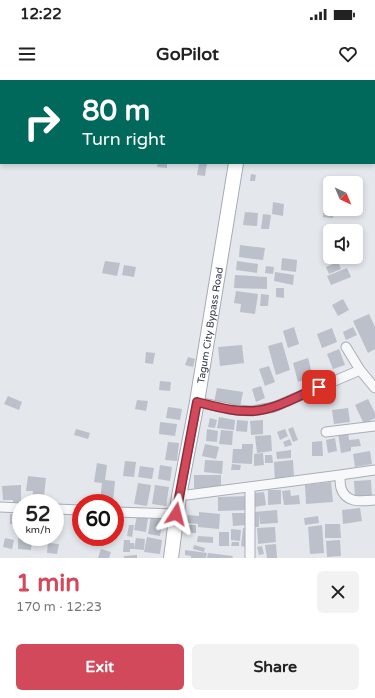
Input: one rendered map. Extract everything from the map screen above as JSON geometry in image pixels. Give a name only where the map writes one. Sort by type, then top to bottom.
[{"type":"main road","name":"Tagum City Bypass Road","points":[[171,558],[176,514],[197,402],[236,164]]},
{"type":"street","points":[[346,347],[360,370],[375,388]]},
{"type":"street","points":[[197,402],[236,410],[252,411],[274,407],[360,370]]},
{"type":"street","points":[[326,432],[375,426]]},
{"type":"street","points":[[179,496],[375,470]]},
{"type":"street","points":[[340,475],[341,488],[345,496],[351,500],[360,502],[375,500]]},
{"type":"street","points":[[250,487],[250,558]]},
{"type":"street","points":[[0,507],[12,508]]},
{"type":"street","points":[[124,512],[176,514]]},
{"type":"building","points":[[158,164],[167,164],[167,168],[157,167]]},
{"type":"building","points":[[199,164],[207,164],[205,176],[197,175]]},
{"type":"building","points":[[251,174],[256,175],[255,181],[250,181]]},
{"type":"building","points":[[273,202],[284,204],[283,216],[272,214]]},
{"type":"building","points":[[245,212],[258,213],[257,226],[243,225]]},
{"type":"building","points":[[263,214],[271,215],[269,229],[261,229]]},
{"type":"building","points":[[323,216],[333,216],[333,218]]},
{"type":"building","points":[[240,245],[265,248],[263,260],[239,257]]},
{"type":"building","points":[[282,258],[297,260],[296,272],[281,270]]},
{"type":"building","points":[[105,261],[120,263],[117,276],[102,273]]},
{"type":"building","points":[[237,261],[258,264],[257,273],[236,270]]},
{"type":"building","points":[[333,264],[339,264],[341,269],[329,274],[326,267]]},
{"type":"building","points":[[124,265],[136,267],[134,277],[122,275]]},
{"type":"building","points":[[266,266],[274,267],[273,274],[265,273]]},
{"type":"building","points":[[347,268],[351,277],[331,285],[327,276]]},
{"type":"building","points":[[275,272],[294,275],[293,285],[274,281]]},
{"type":"building","points":[[235,275],[267,277],[267,289],[234,288]]},
{"type":"building","points":[[276,288],[284,288],[284,298],[276,297]]},
{"type":"building","points":[[236,291],[258,294],[255,314],[240,312],[241,304],[234,303]]},
{"type":"building","points":[[261,294],[269,295],[268,306],[260,306]]},
{"type":"building","points":[[343,299],[349,310],[338,316],[332,305]]},
{"type":"building","points":[[369,314],[375,327],[375,349],[368,353],[353,321]]},
{"type":"building","points":[[294,327],[299,344],[288,348],[283,331]]},
{"type":"building","points":[[353,327],[357,335],[346,340],[343,332]]},
{"type":"building","points":[[332,328],[337,342],[322,348],[317,334]]},
{"type":"building","points":[[282,342],[290,370],[276,375],[268,346]]},
{"type":"building","points":[[242,345],[244,363],[220,366],[218,347]]},
{"type":"building","points":[[339,349],[345,365],[333,369],[327,354]]},
{"type":"building","points":[[146,352],[155,353],[153,364],[145,363]]},
{"type":"building","points":[[188,357],[195,359],[193,367],[185,365]]},
{"type":"building","points":[[308,358],[313,377],[298,382],[293,363]]},
{"type":"building","points":[[269,366],[275,382],[265,386],[259,369]]},
{"type":"building","points":[[160,381],[171,382],[170,391],[159,390]]},
{"type":"building","points":[[261,386],[265,398],[256,402],[252,389]]},
{"type":"building","points":[[217,388],[243,392],[240,407],[214,403]]},
{"type":"building","points":[[8,396],[22,402],[19,410],[4,404]]},
{"type":"building","points":[[368,399],[375,413],[375,418],[364,424],[355,405]]},
{"type":"building","points":[[137,400],[148,401],[146,411],[135,409]]},
{"type":"building","points":[[168,407],[182,409],[180,420],[166,418]]},
{"type":"building","points":[[348,408],[350,422],[334,424],[332,410]]},
{"type":"building","points":[[219,417],[235,420],[234,430],[217,428]]},
{"type":"building","points":[[210,418],[217,420],[215,428],[208,427]]},
{"type":"building","points":[[237,420],[248,421],[247,432],[236,431]]},
{"type":"building","points":[[263,420],[263,434],[251,435],[250,421]]},
{"type":"building","points":[[160,422],[177,424],[175,436],[159,434]]},
{"type":"building","points":[[293,427],[298,440],[293,442],[288,429]]},
{"type":"building","points":[[76,429],[90,433],[88,439],[74,435]]},
{"type":"building","points":[[207,429],[218,431],[217,442],[206,441]]},
{"type":"building","points":[[285,429],[288,436],[280,440],[277,432]]},
{"type":"building","points":[[221,430],[233,431],[232,445],[219,444]]},
{"type":"building","points":[[348,431],[349,440],[359,439],[361,446],[351,447],[351,451],[341,453],[338,433]]},
{"type":"building","points":[[271,435],[272,451],[257,453],[255,436]]},
{"type":"building","points":[[335,438],[337,451],[328,453],[326,440]]},
{"type":"building","points":[[290,439],[292,445],[285,447],[283,442]]},
{"type":"building","points":[[322,441],[323,456],[312,456],[312,442]]},
{"type":"building","points":[[168,442],[179,443],[177,461],[165,460]]},
{"type":"building","points":[[205,444],[219,447],[216,459],[202,456]]},
{"type":"building","points":[[242,444],[253,444],[252,464],[232,463],[233,449],[242,449]]},
{"type":"building","points":[[291,450],[291,458],[277,459],[276,452]]},
{"type":"building","points":[[370,451],[372,464],[355,467],[353,454]]},
{"type":"building","points":[[263,453],[264,465],[254,466],[254,454]]},
{"type":"building","points":[[265,455],[272,455],[273,463],[265,463]]},
{"type":"building","points":[[205,460],[223,461],[222,474],[204,472]]},
{"type":"building","points":[[293,460],[294,476],[284,477],[284,480],[275,483],[274,462]]},
{"type":"building","points":[[125,461],[136,462],[134,477],[123,476]]},
{"type":"building","points":[[97,463],[107,465],[105,480],[115,481],[114,494],[101,494],[102,483],[94,482]]},
{"type":"building","points":[[232,464],[241,465],[240,470],[231,470]]},
{"type":"building","points":[[160,465],[172,467],[170,481],[158,479]]},
{"type":"building","points":[[140,466],[154,468],[152,479],[138,477]]},
{"type":"building","points":[[194,475],[221,475],[221,489],[194,488]]},
{"type":"building","points":[[28,476],[46,478],[44,494],[33,494],[33,491],[26,491]]},
{"type":"building","points":[[371,480],[372,498],[355,498],[354,481]]},
{"type":"building","points":[[331,482],[333,502],[306,504],[305,485]]},
{"type":"building","points":[[138,483],[151,485],[147,506],[134,504]]},
{"type":"building","points":[[21,485],[21,494],[12,494],[12,500],[3,500],[2,486]]},
{"type":"building","points":[[155,485],[169,487],[166,506],[152,504]]},
{"type":"building","points":[[268,490],[281,490],[281,504],[268,505]]},
{"type":"building","points":[[290,490],[291,496],[299,495],[300,504],[284,505],[282,491]]},
{"type":"building","points":[[264,492],[266,505],[255,507],[253,493]]},
{"type":"building","points":[[249,496],[249,510],[218,511],[218,497]]},
{"type":"building","points":[[360,508],[362,521],[343,524],[342,510]]},
{"type":"building","points":[[277,510],[278,523],[260,524],[259,514],[259,527],[255,527],[254,512]]},
{"type":"building","points":[[199,512],[220,514],[219,529],[198,527],[198,524],[187,523],[188,515],[199,516]]},
{"type":"building","points":[[232,513],[245,513],[246,525],[233,526]]},
{"type":"building","points":[[10,514],[12,514],[12,524],[10,524]]},
{"type":"building","points":[[137,516],[148,518],[146,532],[134,530]]},
{"type":"building","points":[[151,516],[163,518],[160,536],[148,534]]},
{"type":"building","points":[[318,516],[319,523],[305,525],[304,518]]},
{"type":"building","points":[[325,524],[340,524],[341,538],[325,538]]},
{"type":"building","points":[[129,525],[134,525],[132,537],[127,536]]},
{"type":"building","points":[[187,525],[196,525],[196,533],[187,533]]},
{"type":"building","points":[[322,525],[324,553],[310,554],[308,527]]},
{"type":"building","points":[[275,527],[276,542],[258,544],[257,528]]},
{"type":"building","points":[[243,528],[247,528],[246,547],[241,546]]},
{"type":"building","points":[[231,529],[241,530],[240,541],[231,540]]},
{"type":"building","points":[[219,532],[229,532],[229,546],[219,546]]},
{"type":"building","points":[[198,536],[213,537],[213,543],[197,542]]},
{"type":"building","points":[[147,537],[162,540],[160,554],[144,552]]},
{"type":"building","points":[[5,538],[12,540],[12,549],[3,547]]},
{"type":"building","points":[[136,538],[145,539],[144,550],[134,549]]},
{"type":"building","points":[[124,540],[130,540],[130,543],[134,543],[134,549],[130,549],[130,552],[123,552]]},
{"type":"building","points":[[340,540],[341,556],[327,557],[326,541]]},
{"type":"building","points":[[232,542],[239,542],[239,546],[231,546]]},
{"type":"building","points":[[276,544],[277,558],[267,558],[265,545]]},
{"type":"building","points":[[194,545],[205,548],[204,552],[193,549]]},
{"type":"building","points":[[18,546],[31,546],[31,550],[18,549]]},
{"type":"building","points":[[48,546],[59,546],[57,554],[47,553]]},
{"type":"building","points":[[262,546],[264,554],[259,555],[257,547]]},
{"type":"building","points":[[101,549],[111,552],[109,558],[98,558]]},
{"type":"building","points":[[185,550],[207,553],[206,558],[191,558],[191,556],[185,555]]},
{"type":"building","points":[[208,553],[233,556],[232,558],[207,558]]},
{"type":"building","points":[[137,555],[137,558],[124,558],[124,556]]},
{"type":"route","points":[[176,514],[197,402],[236,410],[252,411],[274,407],[319,387]]}]
